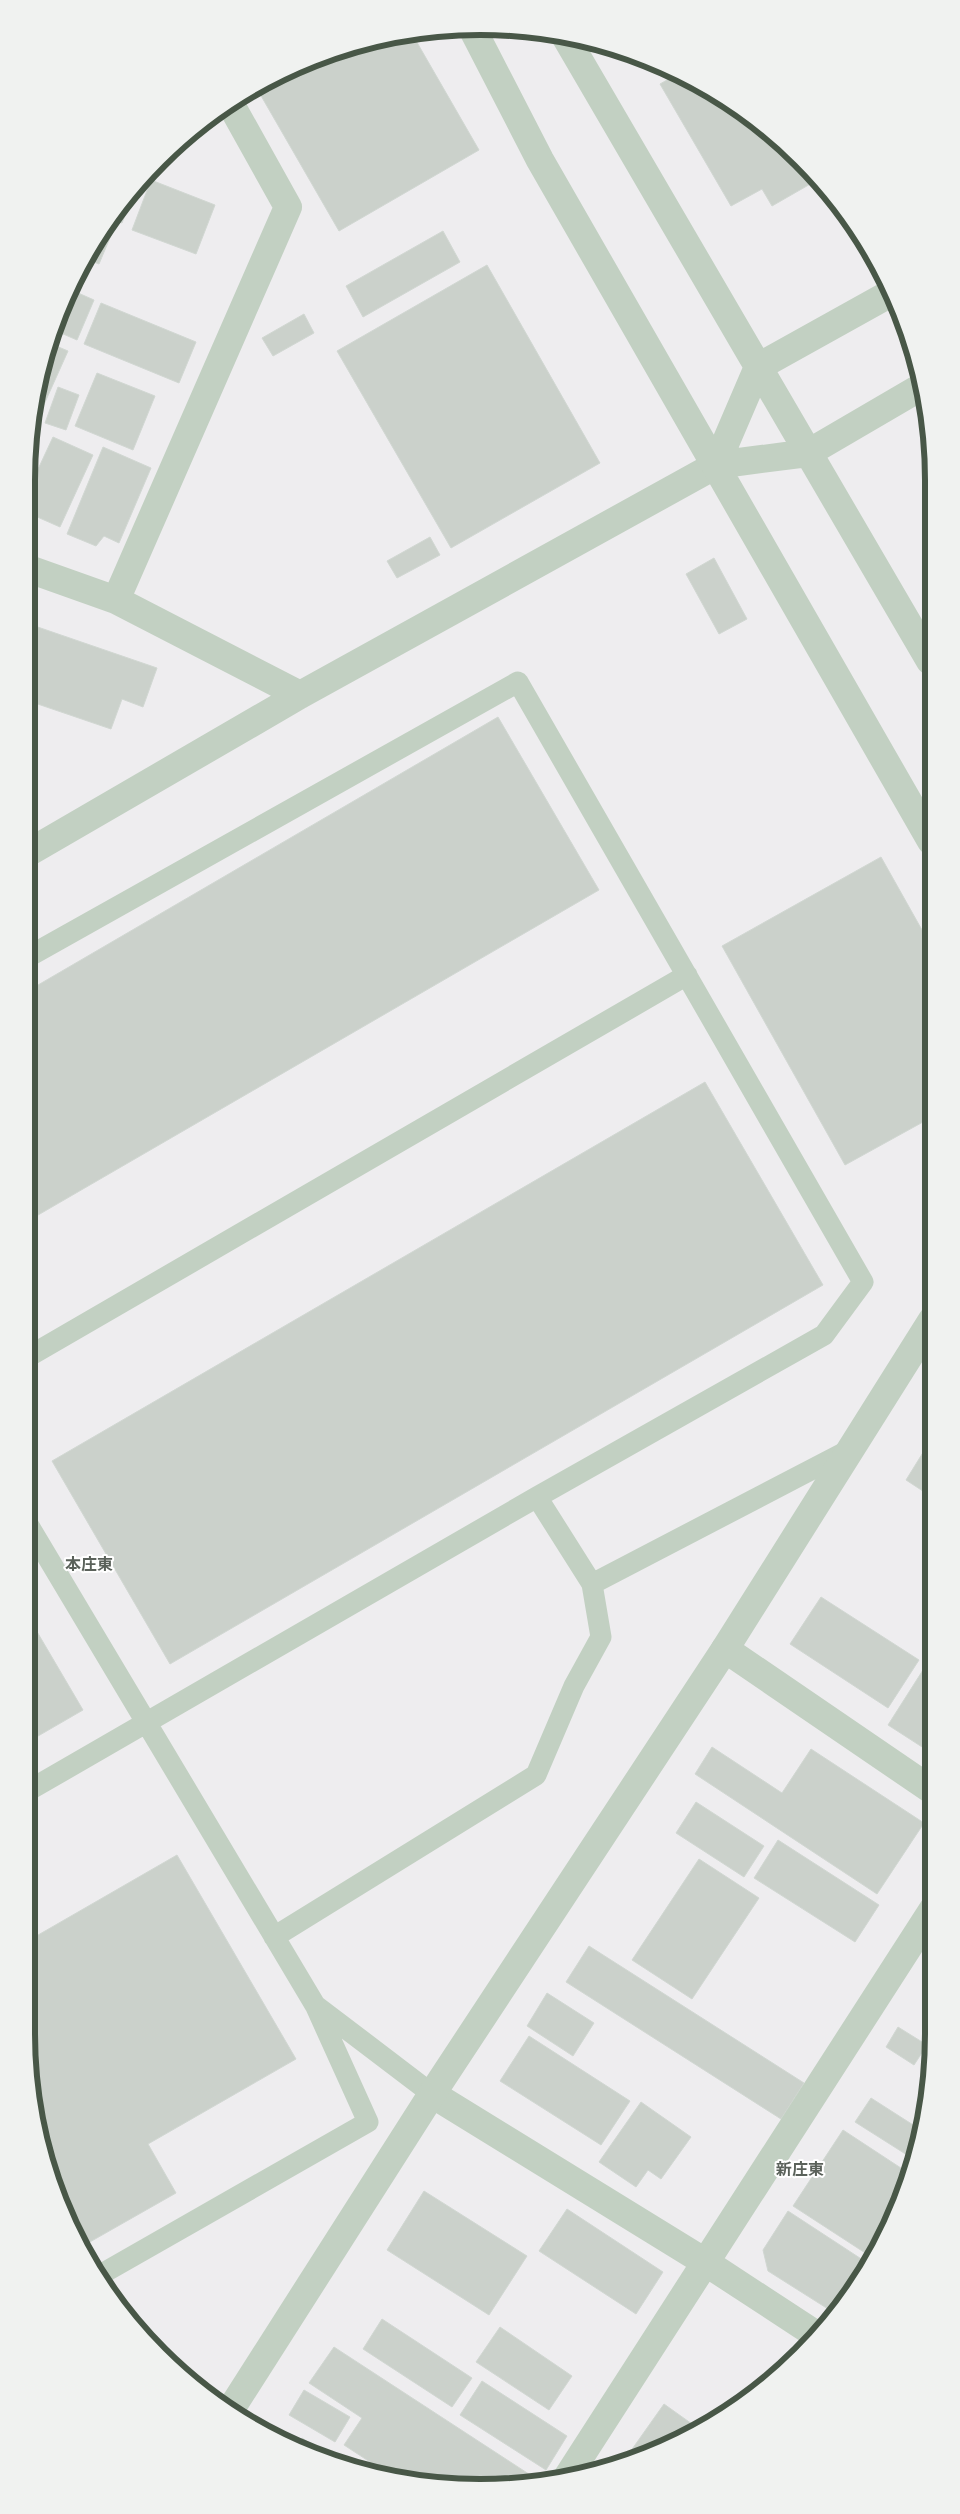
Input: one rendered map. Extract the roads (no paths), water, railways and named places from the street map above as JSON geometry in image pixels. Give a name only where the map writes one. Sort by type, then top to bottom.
[{"type":"street","points":[[476,35],[540,160],[925,831]]},
{"type":"street","points":[[571,45],[925,652]]},
{"type":"street","points":[[116,600],[288,207],[234,110]]},
{"type":"street","points":[[716,465],[758,368],[885,296]]},
{"type":"street","points":[[35,849],[300,695],[716,465],[808,453],[915,390]]},
{"type":"street","points":[[35,571],[116,600],[300,695]]},
{"type":"street","points":[[235,2405],[432,2094],[725,1649],[925,1331]]},
{"type":"street","points":[[725,1649],[925,1786]]},
{"type":"street","points":[[573,2469],[925,1923]]},
{"type":"street","points":[[432,2094],[705,2262],[811,2331]]},
{"type":"lane","points":[[35,953],[518,682],[863,1282],[824,1335],[537,1497],[35,1787]]},
{"type":"lane","points":[[35,1353],[687,975]]},
{"type":"lane","points":[[592,1584],[851,1449]]},
{"type":"lane","points":[[274,1938],[536,1775],[574,1686],[601,1637],[592,1584],[537,1497]]},
{"type":"lane","points":[[35,1536],[315,2005],[368,2122],[105,2272]]},
{"type":"lane","points":[[315,2005],[432,2094]]},
{"type":"district","name":"本庄東","points":[[89,1564]]},
{"type":"district","name":"新庄東","points":[[800,2169]]}]
